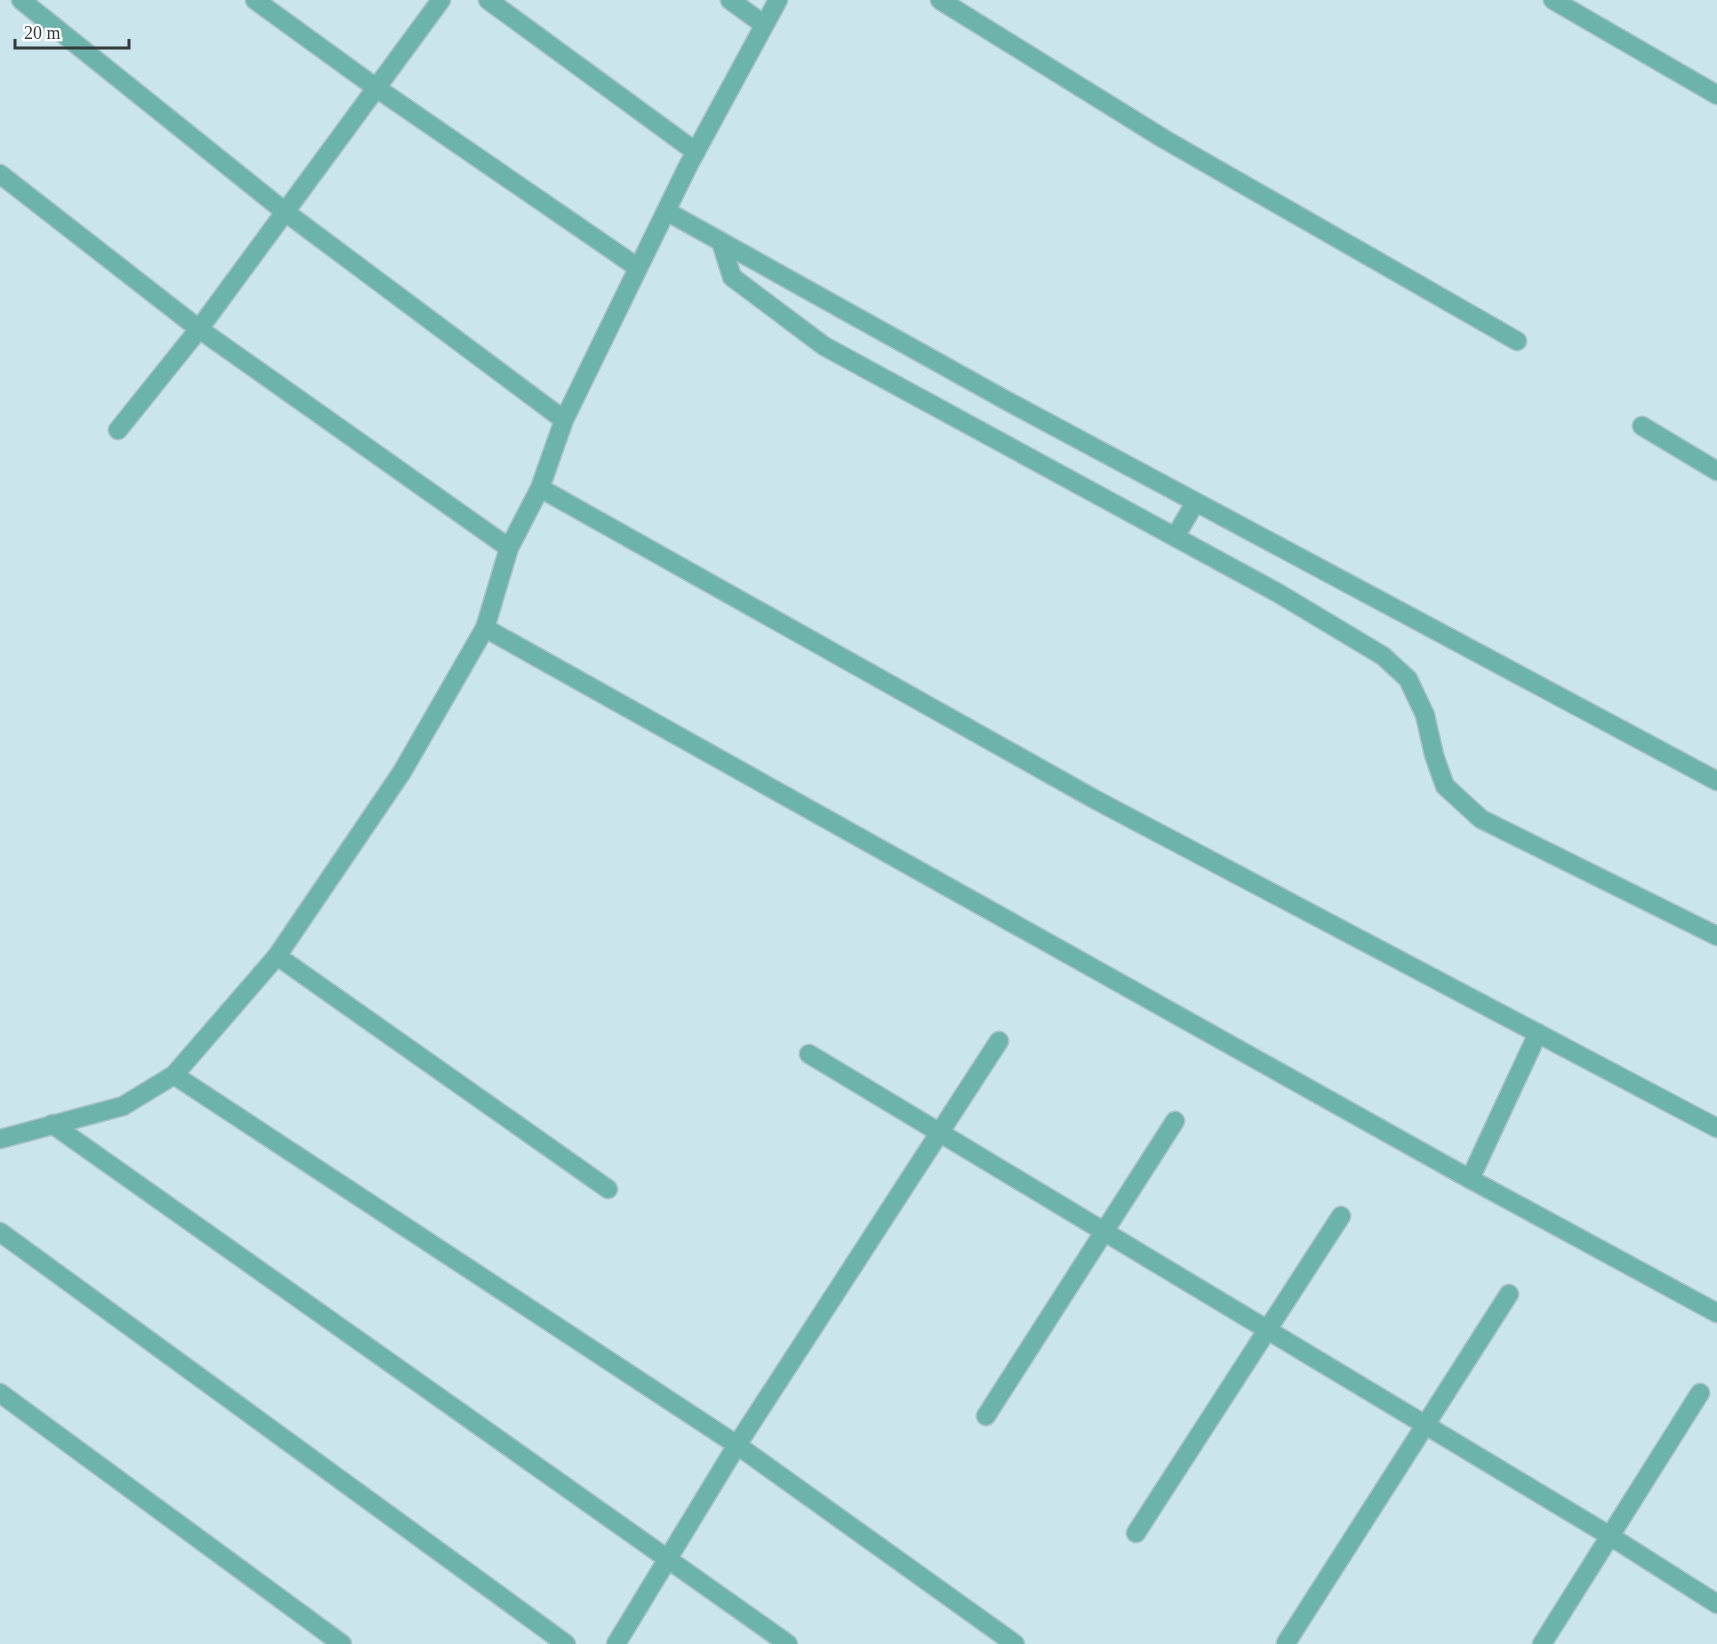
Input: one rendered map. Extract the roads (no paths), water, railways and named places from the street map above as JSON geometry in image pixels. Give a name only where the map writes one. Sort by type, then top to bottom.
[{"type":"street","points":[[21,0],[284,211],[564,420]]},
{"type":"street","points":[[255,0],[375,87],[637,267]]},
{"type":"street","points":[[118,430],[199,329],[441,0]]},
{"type":"street","points":[[488,0],[696,152]]},
{"type":"street","points":[[730,0],[763,24]]},
{"type":"street","points":[[0,1138],[123,1106],[174,1075],[277,956],[402,772],[485,628],[510,548],[540,488],[564,420],[637,267],[763,24],[778,0]]},
{"type":"street","points":[[940,0],[1164,139],[1517,341]]},
{"type":"street","points":[[1553,0],[1717,95]]},
{"type":"street","points":[[0,174],[199,329],[510,548]]},
{"type":"street","points":[[666,211],[1195,503],[1717,781]]},
{"type":"street","points":[[722,242],[732,277],[824,346],[1278,593],[1373,650],[1408,679],[1425,715],[1434,755],[1445,786],[1481,819],[1717,936]]},
{"type":"street","points":[[1642,426],[1717,471]]},
{"type":"street","points":[[540,488],[1096,800],[1717,1128]]},
{"type":"street","points":[[1175,537],[1195,503]]},
{"type":"street","points":[[485,628],[1470,1179],[1717,1313]]},
{"type":"street","points":[[277,956],[608,1189]]},
{"type":"street","points":[[1470,1179],[1538,1033]]},
{"type":"street","points":[[616,1644],[737,1445],[999,1041]]},
{"type":"street","points":[[809,1054],[1610,1536],[1717,1604]]},
{"type":"street","points":[[174,1075],[737,1445],[1015,1644]]},
{"type":"street","points":[[986,1416],[1175,1121]]},
{"type":"street","points":[[52,1124],[788,1644]]},
{"type":"street","points":[[1136,1533],[1341,1216]]},
{"type":"street","points":[[0,1232],[566,1644]]},
{"type":"street","points":[[1286,1643],[1509,1294]]},
{"type":"street","points":[[0,1393],[342,1644]]},
{"type":"street","points":[[1542,1644],[1700,1393]]}]
